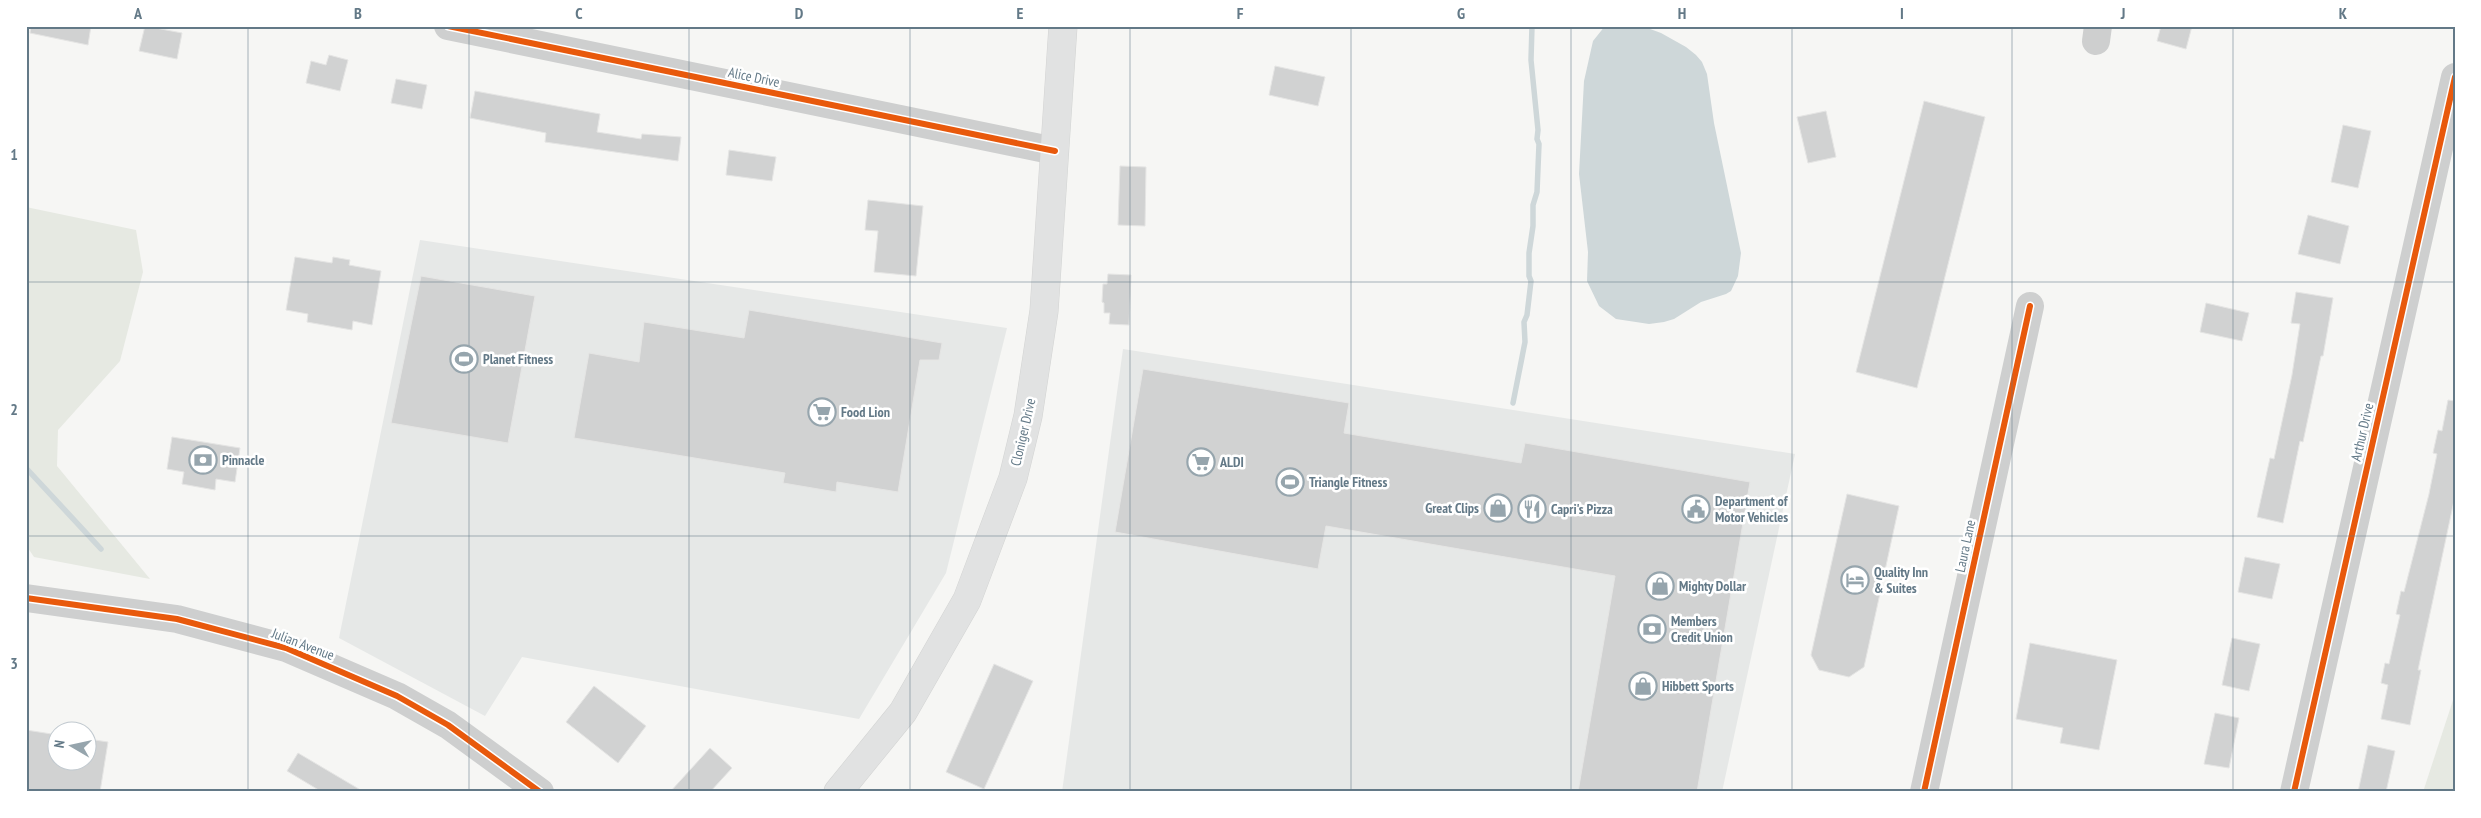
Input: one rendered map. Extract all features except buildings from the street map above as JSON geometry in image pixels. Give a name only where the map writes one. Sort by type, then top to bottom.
[{"type":"main road","name":"Cloniger Drive","points":[[838,792],[903,712],[967,600],[1012,478],[1028,416],[1044,311],[1063,26]]},
{"type":"street","name":"Alice Drive","points":[[448,26],[1055,151]]},
{"type":"street","name":"Arthur Drive","points":[[2294,792],[2455,78]]},
{"type":"street","name":"Laura Lane","points":[[1924,792],[2030,306]]},
{"type":"street","name":"Julian Avenue","points":[[26,598],[177,619],[286,648],[397,696],[431,715],[448,725],[540,792]]},
{"type":"shaded area","points":[[1605,26],[1642,26],[1661,33],[1696,55],[1702,62],[1707,74],[1714,123],[1741,253],[1738,276],[1731,291],[1701,302],[1674,319],[1664,322],[1649,324],[1616,319],[1599,306],[1587,281],[1588,252],[1579,174],[1584,81],[1593,41]]},
{"type":"shaded area","points":[[26,207],[136,230],[143,272],[120,361],[58,430],[57,466],[150,579],[34,557],[26,545]]},
{"type":"shaded area","points":[[420,240],[1007,328],[946,573],[859,719],[522,657],[485,716],[339,638]]},
{"type":"shaded area","points":[[1123,349],[1795,454],[1722,792],[1062,792]]},
{"type":"shaded area","points":[[2455,694],[2455,792],[2423,792]]},
{"type":"waterway","points":[[1513,403],[1525,342],[1524,322],[1527,315],[1531,281],[1529,276],[1529,253],[1533,226],[1533,205],[1537,192],[1539,144],[1537,139],[1538,130],[1531,60],[1532,26]]},
{"type":"waterway","points":[[26,468],[101,549]]},
{"type":"cycle path","points":[[448,26],[1055,151]]},
{"type":"cycle path","points":[[2294,792],[2455,77]]},
{"type":"cycle path","points":[[1924,792],[2030,306]]},
{"type":"cycle path","points":[[26,598],[177,619],[286,648],[397,696],[448,725],[540,792]]},
{"type":"place","name":"Planet Fitness","points":[[464,359]]},
{"type":"place","name":"Food Lion","points":[[822,412]]},
{"type":"place","name":"Pinnacle","points":[[203,460]]},
{"type":"place","name":"ALDI","points":[[1201,462]]},
{"type":"place","name":"Triangle Fitness","points":[[1290,482]]},
{"type":"place","name":"Great Clips","points":[[1498,508]]},
{"type":"place","name":"Capri's Pizza","points":[[1532,509]]},
{"type":"place","name":"Department of Motor Vehicles","points":[[1696,509]]},
{"type":"place","name":"Quality Inn & Suites","points":[[1855,580]]},
{"type":"place","name":"Mighty Dollar","points":[[1660,586]]},
{"type":"place","name":"Members Credit Union","points":[[1652,629]]},
{"type":"place","name":"Hibbett Sports","points":[[1643,686]]}]
